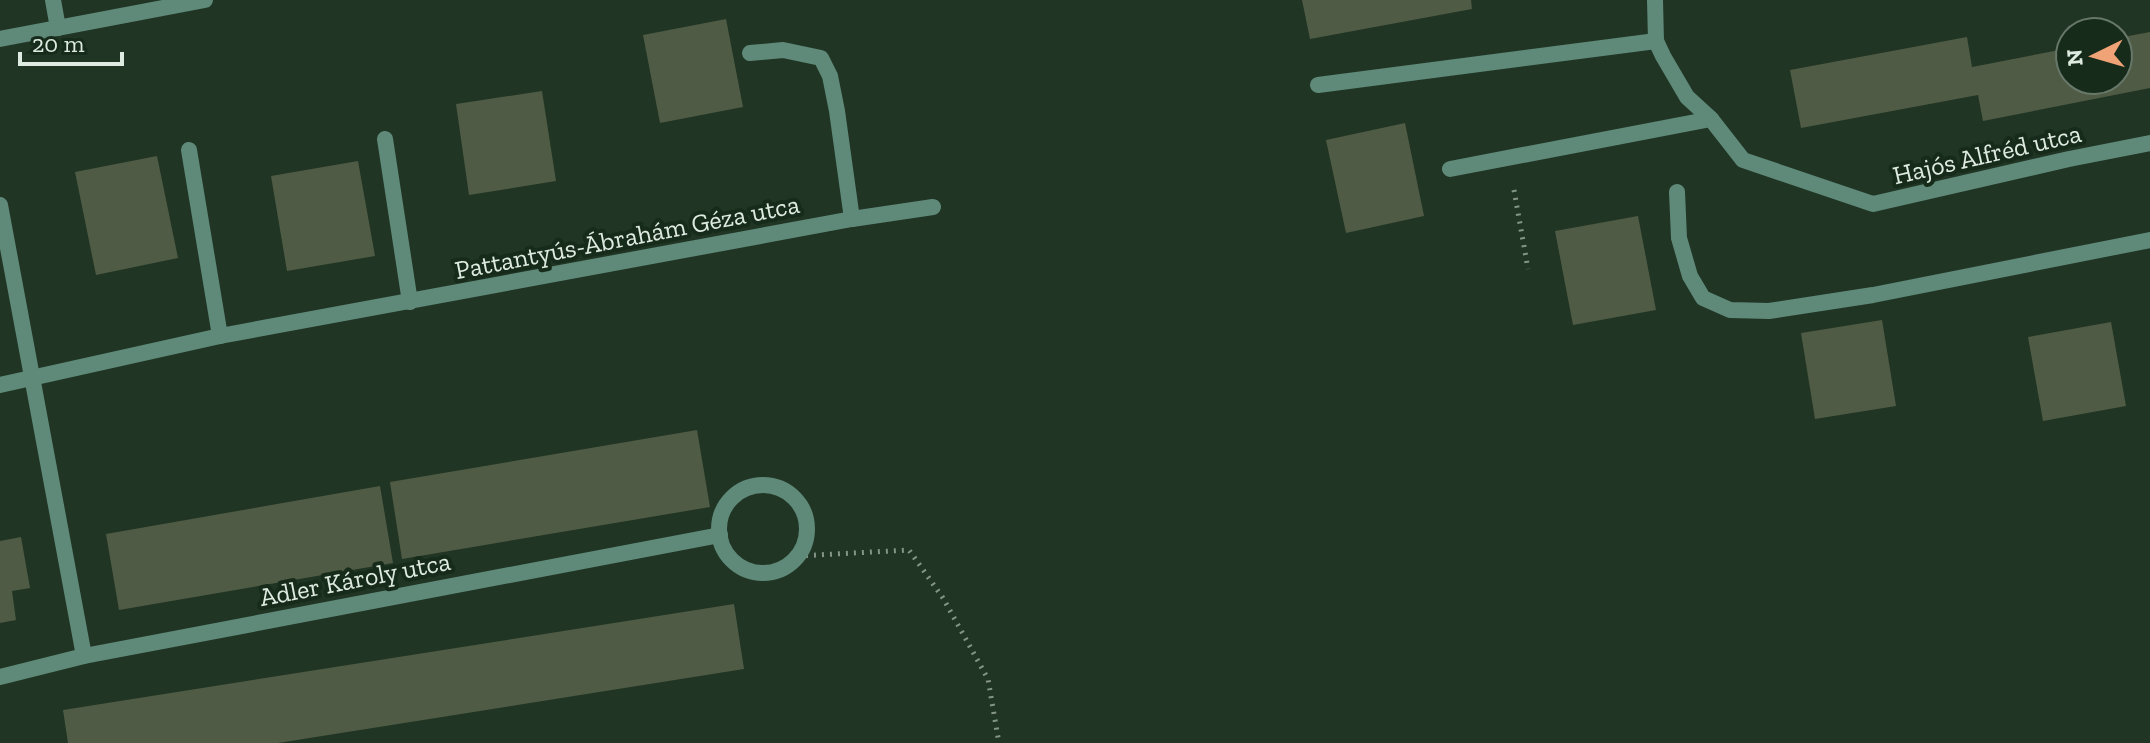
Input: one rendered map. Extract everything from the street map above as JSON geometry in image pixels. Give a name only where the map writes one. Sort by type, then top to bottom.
[{"type":"street","points":[[53,0],[58,28]]},
{"type":"street","points":[[0,39],[205,0]]},
{"type":"street","name":"Hajós Alfréd utca","points":[[1655,0],[1656,41],[1687,97],[1711,119],[1743,160],[1873,204],[2150,143]]},
{"type":"street","points":[[1318,85],[1656,41]]},
{"type":"street","points":[[750,53],[783,50],[821,58],[830,76],[837,111],[852,219]]},
{"type":"street","points":[[1450,169],[1711,119]]},
{"type":"street","points":[[385,139],[410,302]]},
{"type":"street","points":[[189,150],[220,336]]},
{"type":"street","points":[[1677,192],[1679,238],[1690,276],[1703,298],[1730,310],[1769,311],[1873,295],[2150,240]]},
{"type":"street","points":[[0,205],[84,656]]},
{"type":"street","name":"Pattantyús-Ábrahám Géza utca","points":[[0,385],[220,336],[852,219],[933,207]]},
{"type":"street","points":[[760,485],[774,486],[798,502],[805,514],[807,529],[805,543],[798,556],[773,572],[758,573],[744,569],[724,548],[720,535],[720,520],[725,507],[746,488],[760,485]]},
{"type":"street","name":"Adler Károly utca","points":[[0,677],[84,656],[720,535]]},
{"type":"path","points":[[1514,190],[1528,269]]},
{"type":"path","points":[[798,556],[909,550],[943,598],[988,679],[999,743]]},
{"type":"building","points":[[1302,0],[1471,0],[1472,9],[1310,39]]},
{"type":"building","points":[[726,19],[743,107],[660,123],[643,35]]},
{"type":"building","points":[[2150,32],[2150,88],[2134,91],[2134,35]]},
{"type":"building","points":[[1967,37],[1972,67],[2054,51],[2054,96],[2110,96],[1983,121],[1978,95],[1801,128],[1790,70]]},
{"type":"building","points":[[542,91],[556,181],[469,195],[456,104]]},
{"type":"building","points":[[1405,123],[1424,216],[1346,233],[1326,140]]},
{"type":"building","points":[[157,156],[178,258],[96,275],[75,172]]},
{"type":"building","points":[[358,161],[375,256],[287,271],[271,176]]},
{"type":"building","points":[[1638,216],[1656,310],[1573,325],[1555,231]]},
{"type":"building","points":[[1882,320],[1896,406],[1815,419],[1801,333]]},
{"type":"building","points":[[2111,322],[2126,406],[2043,421],[2028,337]]},
{"type":"building","points":[[697,430],[710,507],[402,559],[390,482]]},
{"type":"building","points":[[380,486],[393,563],[119,610],[106,534]]},
{"type":"building","points":[[21,537],[30,588],[12,591],[16,620],[0,623],[0,541]]},
{"type":"building","points":[[734,604],[744,669],[278,743],[68,743],[63,710]]}]
